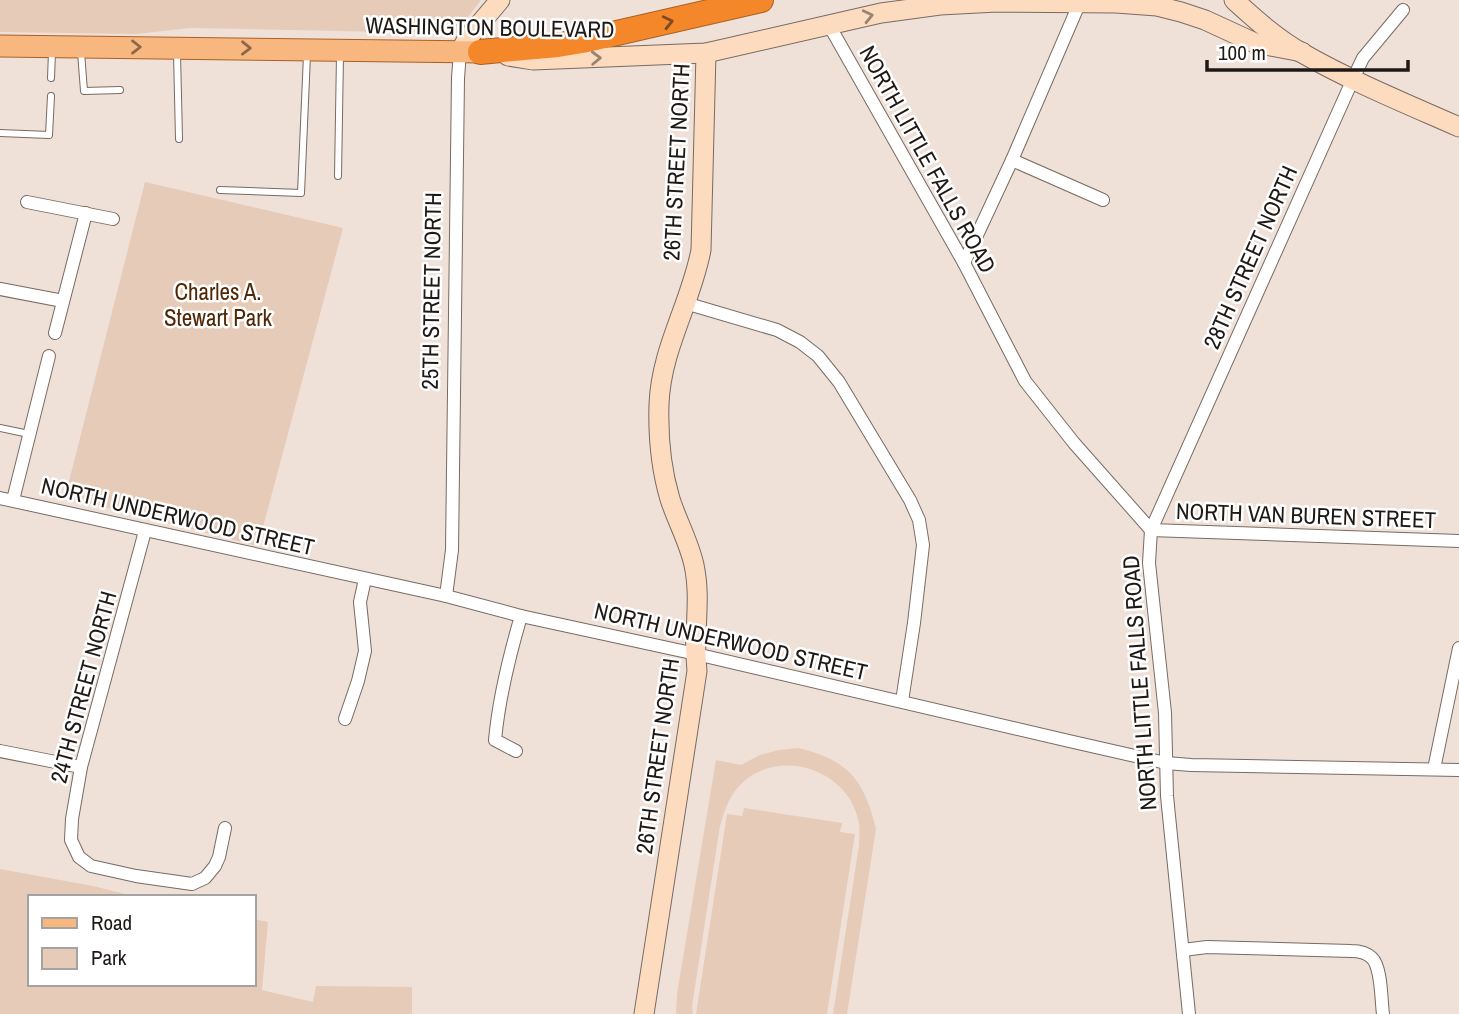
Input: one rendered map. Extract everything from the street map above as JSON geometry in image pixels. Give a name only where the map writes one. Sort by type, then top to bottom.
[{"type":"highway","points":[[472,44],[558,45],[761,0]]},
{"type":"main road","points":[[472,44],[500,0]]},
{"type":"main road","points":[[1234,0],[1301,52],[1459,127]]},
{"type":"main road","name":"WASHINGTON BOULEVARD","points":[[0,46],[340,50],[472,44],[533,60],[706,53],[881,13],[929,6],[978,2],[1080,2],[1143,4],[1169,9],[1205,20],[1255,44],[1301,52]]},
{"type":"main road","name":"26TH STREET NORTH","points":[[644,1014],[696,671],[698,596],[695,573],[689,548],[669,494],[662,461],[659,399],[663,366],[696,271],[702,240],[706,53]]},
{"type":"street","points":[[964,263],[1080,2]]},
{"type":"street","name":"28TH STREET NORTH","points":[[1151,530],[1363,58],[1403,10]]},
{"type":"street","name":"NORTH LITTLE FALLS ROAD","points":[[829,25],[964,263],[1025,381],[1074,443],[1151,530],[1149,563],[1165,713],[1167,796],[1189,1014]]},
{"type":"street","name":"25TH STREET NORTH","points":[[446,596],[452,538],[472,44]]},
{"type":"street","points":[[1012,160],[1103,200]]},
{"type":"street","points":[[27,202],[113,219]]},
{"type":"street","points":[[55,333],[86,214]]},
{"type":"street","points":[[0,289],[63,301]]},
{"type":"street","points":[[685,303],[771,327],[800,342],[818,356],[839,382],[910,500],[919,520],[923,545],[902,701]]},
{"type":"street","points":[[4,500],[29,434],[49,356]]},
{"type":"street","name":"NORTH UNDERWOOD STREET","points":[[4,500],[446,596],[521,616],[1166,763],[1459,770]]},
{"type":"street","name":"NORTH VAN BUREN STREET","points":[[1151,530],[1459,541]]},
{"type":"street","name":"24TH STREET NORTH","points":[[145,531],[81,767],[71,834],[77,854],[95,868],[192,884],[205,878],[215,866],[225,828]]},
{"type":"street","points":[[345,719],[363,661],[365,639],[360,602],[365,579]]},
{"type":"street","points":[[516,751],[495,740],[506,668],[521,616]]},
{"type":"street","points":[[1434,769],[1459,648]]},
{"type":"street","points":[[0,751],[81,767]]},
{"type":"street","points":[[1183,950],[1207,947],[1363,953],[1373,959],[1376,965],[1383,1014]]},
{"type":"lane","points":[[51,78],[52,47]]},
{"type":"lane","points":[[80,47],[84,91],[120,90]]},
{"type":"lane","points":[[177,47],[178,139]]},
{"type":"lane","points":[[220,190],[301,193],[307,49]]},
{"type":"lane","points":[[338,176],[340,50]]},
{"type":"lane","points":[[0,133],[49,135],[51,96]]},
{"type":"lane","points":[[0,428],[29,434]]},
{"type":"green space","points":[[0,0],[481,0],[468,17],[453,29],[435,33],[190,28],[136,34],[0,32]]},
{"type":"green space","name":"Charles A. Stewart Park","points":[[145,182],[343,228],[258,546],[65,497]]},
{"type":"green space","points":[[798,748],[830,759],[851,774],[866,797],[876,829],[847,1014],[833,1014],[859,845],[859,824],[853,804],[841,788],[825,776],[807,768],[787,765],[768,768],[750,777],[735,791],[728,803],[720,826],[692,1006],[693,1014],[676,1014],[677,994],[716,760],[741,765],[760,755]]},
{"type":"green space","points":[[744,808],[842,823],[840,832],[855,834],[827,1014],[696,1014],[727,814],[742,816]]},
{"type":"green space","points":[[0,869],[129,895],[28,895],[28,986],[256,986],[256,919],[268,922],[262,990],[313,1002],[316,986],[412,987],[412,1014],[0,1014]]}]
